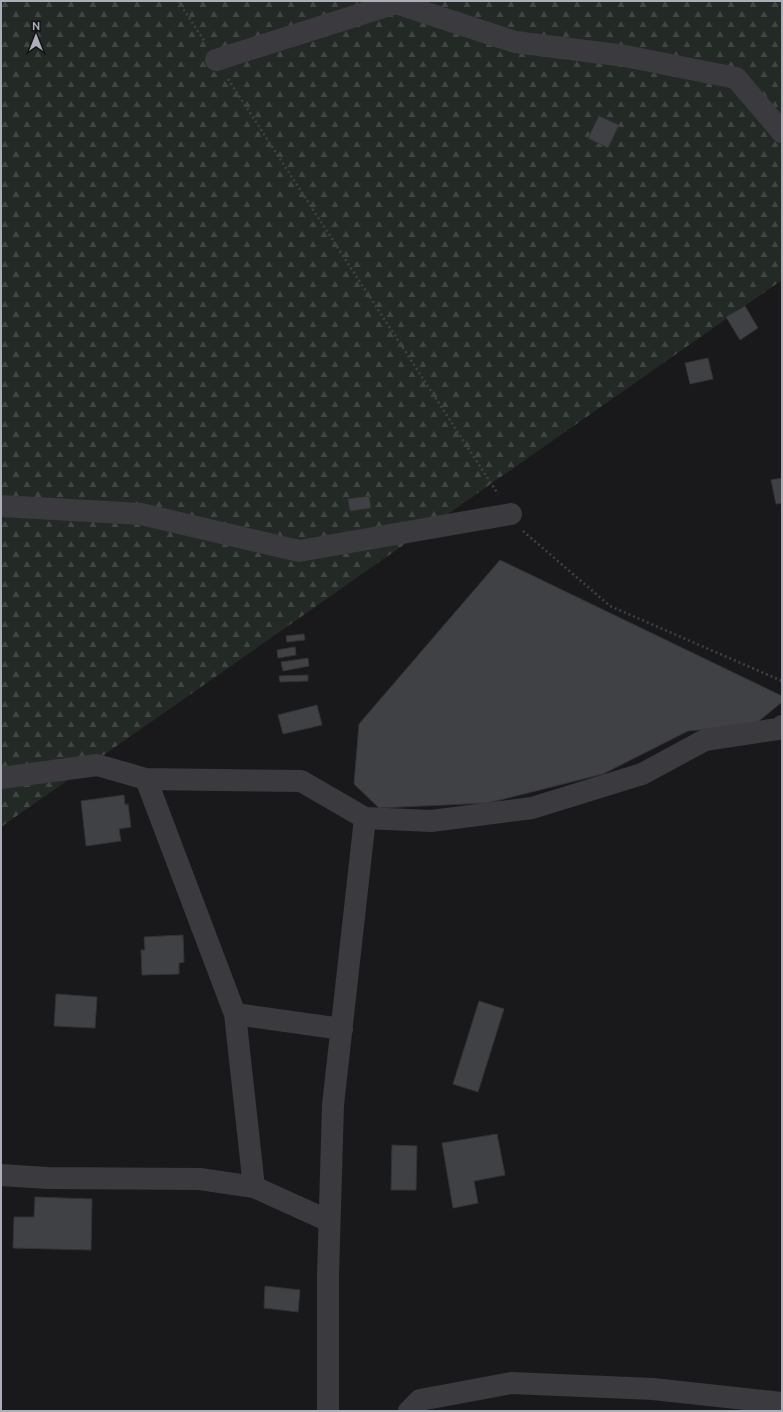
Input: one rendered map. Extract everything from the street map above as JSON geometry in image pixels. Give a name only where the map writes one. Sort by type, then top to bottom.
[{"type":"street","points":[[216,60],[395,2],[515,42],[624,56],[736,78],[782,132]]},
{"type":"street","points":[[1,506],[141,514],[299,551],[511,514]]},
{"type":"street","points":[[1,778],[97,766],[146,779],[301,781],[365,818],[431,821],[532,808],[642,774],[705,740],[778,729],[782,726]]},
{"type":"street","points":[[146,779],[235,1014],[254,1187]]},
{"type":"street","points":[[328,1411],[328,1276],[333,1105],[365,818]]},
{"type":"street","points":[[235,1014],[342,1029]]},
{"type":"street","points":[[1,1175],[47,1178],[200,1179],[254,1187],[329,1221]]},
{"type":"street","points":[[409,1411],[420,1400],[511,1383],[653,1389],[782,1403]]},
{"type":"path","points":[[178,1],[522,530],[610,606],[782,681]]},
{"type":"green space","points":[[1,1],[782,1],[782,280],[1,827]]},
{"type":"building","points":[[599,116],[619,125],[608,148],[588,138]]},
{"type":"building","points":[[745,306],[758,328],[740,340],[726,317]]},
{"type":"building","points":[[708,358],[713,379],[690,384],[685,363]]},
{"type":"building","points":[[782,478],[782,503],[776,504],[771,480]]},
{"type":"building","points":[[369,496],[371,508],[350,511],[348,499]]},
{"type":"building","points":[[500,560],[782,696],[782,702],[754,725],[688,731],[603,774],[488,803],[379,808],[354,784],[359,724]]},
{"type":"building","points":[[304,634],[305,640],[287,642],[286,636]]},
{"type":"building","points":[[295,647],[296,655],[278,658],[277,650]]},
{"type":"building","points":[[308,658],[309,666],[283,671],[281,662]]},
{"type":"building","points":[[308,675],[308,681],[280,682],[279,676]]},
{"type":"building","points":[[317,705],[322,725],[283,734],[278,715]]},
{"type":"building","points":[[124,795],[125,805],[128,804],[131,827],[119,829],[121,841],[86,846],[81,801]]},
{"type":"building","points":[[183,935],[184,962],[179,963],[179,974],[142,975],[141,950],[145,950],[144,937]]},
{"type":"building","points":[[56,994],[97,997],[95,1028],[54,1026]]},
{"type":"building","points":[[479,1001],[504,1009],[478,1092],[453,1084]]},
{"type":"building","points":[[497,1134],[505,1175],[474,1181],[478,1203],[453,1208],[442,1143]]},
{"type":"building","points":[[392,1145],[417,1146],[416,1190],[391,1190]]},
{"type":"building","points":[[35,1197],[92,1199],[91,1250],[13,1248],[14,1217],[34,1217]]},
{"type":"building","points":[[265,1286],[300,1290],[298,1312],[264,1308]]}]
